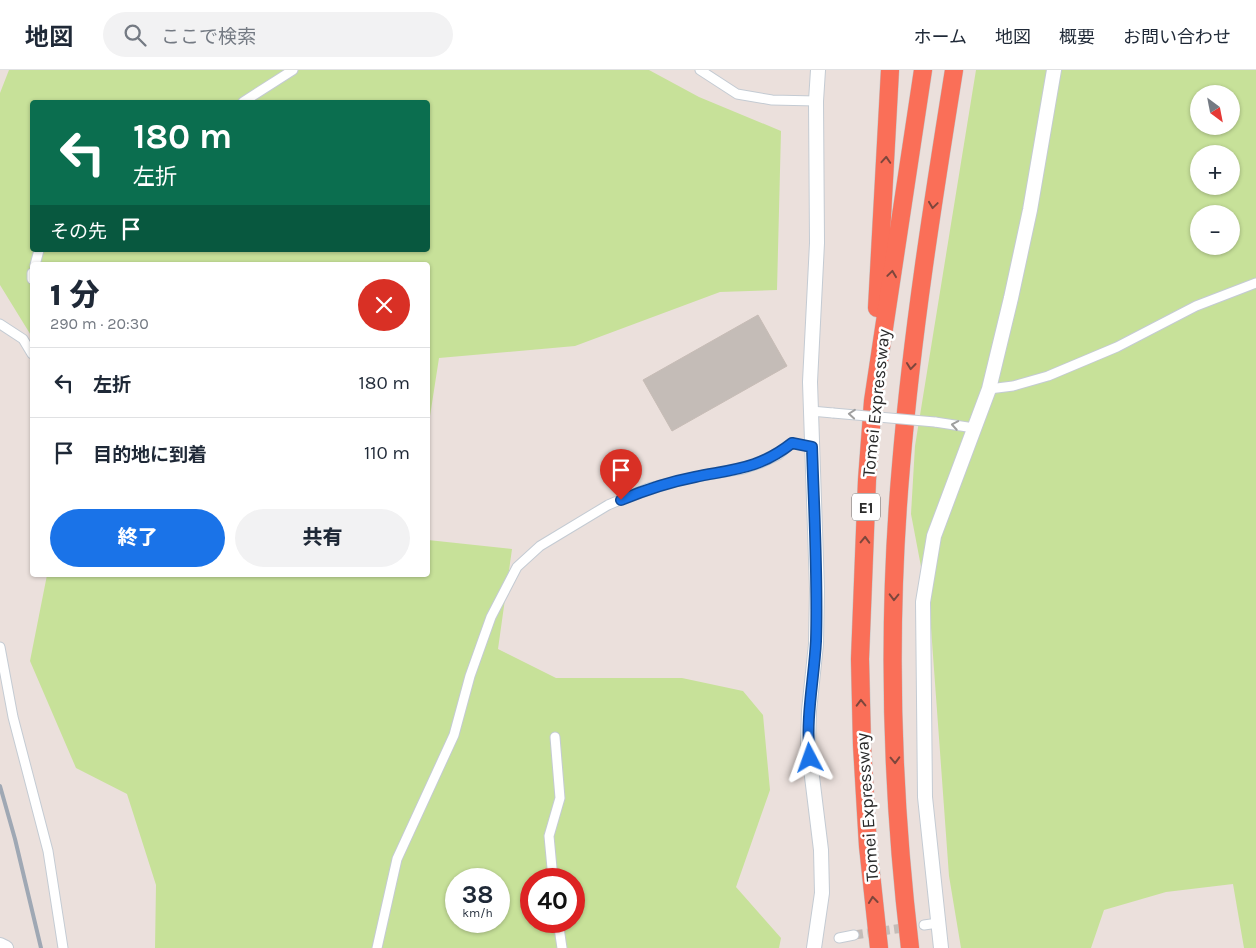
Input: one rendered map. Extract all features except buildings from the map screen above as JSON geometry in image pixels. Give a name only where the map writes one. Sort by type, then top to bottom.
[{"type":"highway","points":[[873,401],[879,252],[890,70]]},
{"type":"highway","name":"Tomei Expressway","points":[[879,948],[868,846],[862,744],[860,660],[867,480],[873,401],[923,70]]},
{"type":"highway","name":"Tomei Expressway","points":[[910,948],[902,878],[896,780],[892,664],[895,564],[901,466],[914,337],[954,70]]},
{"type":"highway","points":[[938,168],[962,70]]},
{"type":"street","points":[[246,100],[293,70]]},
{"type":"street","points":[[700,70],[737,94],[772,100],[816,101]]},
{"type":"street","points":[[814,948],[822,893],[821,850],[808,744],[809,711],[816,644],[817,589],[810,382],[817,243],[816,101],[818,70]]},
{"type":"street","points":[[941,948],[931,924],[925,797],[923,602],[934,536],[989,389],[1030,210],[1054,70]]},
{"type":"street","points":[[989,389],[1013,386],[1048,376],[1117,347],[1196,306],[1256,283]]},
{"type":"street","points":[[0,324],[23,339],[30,351]]},
{"type":"street","points":[[811,411],[935,422],[974,428]]},
{"type":"street","points":[[377,948],[397,859],[454,735],[470,676],[491,616],[517,567],[540,546],[608,505],[648,488],[694,477],[743,469],[761,463],[778,454],[792,443],[812,447]]},
{"type":"street","points":[[0,647],[13,717],[48,851],[64,948]]},
{"type":"street","points":[[552,868],[549,836],[560,798],[555,737]]},
{"type":"street","points":[[560,933],[562,948]]},
{"type":"street","points":[[838,938],[854,935]]},
{"type":"street","points":[[0,945],[6,948]]},
{"type":"green space","points":[[9,70],[649,70],[699,97],[781,131],[777,290],[720,292],[575,346],[439,358],[430,416],[430,262],[30,262],[30,334],[0,285],[0,93]]},
{"type":"green space","points":[[976,70],[1256,70],[1256,948],[1244,948],[1233,884],[1166,892],[1104,910],[1091,948],[961,948],[949,876],[930,614],[911,514],[915,446]]},
{"type":"green space","points":[[430,540],[512,549],[498,649],[556,678],[682,678],[743,691],[763,715],[770,790],[736,887],[781,938],[779,948],[155,948],[156,885],[127,794],[76,768],[30,661],[47,577],[430,577]]},
{"type":"tunnel","points":[[854,935],[924,925]]},
{"type":"railway","points":[[0,786],[15,839],[41,948]]},
{"type":"route","points":[[621,500],[648,488],[694,477],[743,469],[761,463],[778,454],[792,443],[812,447],[817,589],[816,644],[809,711],[808,744],[810,758]]}]
